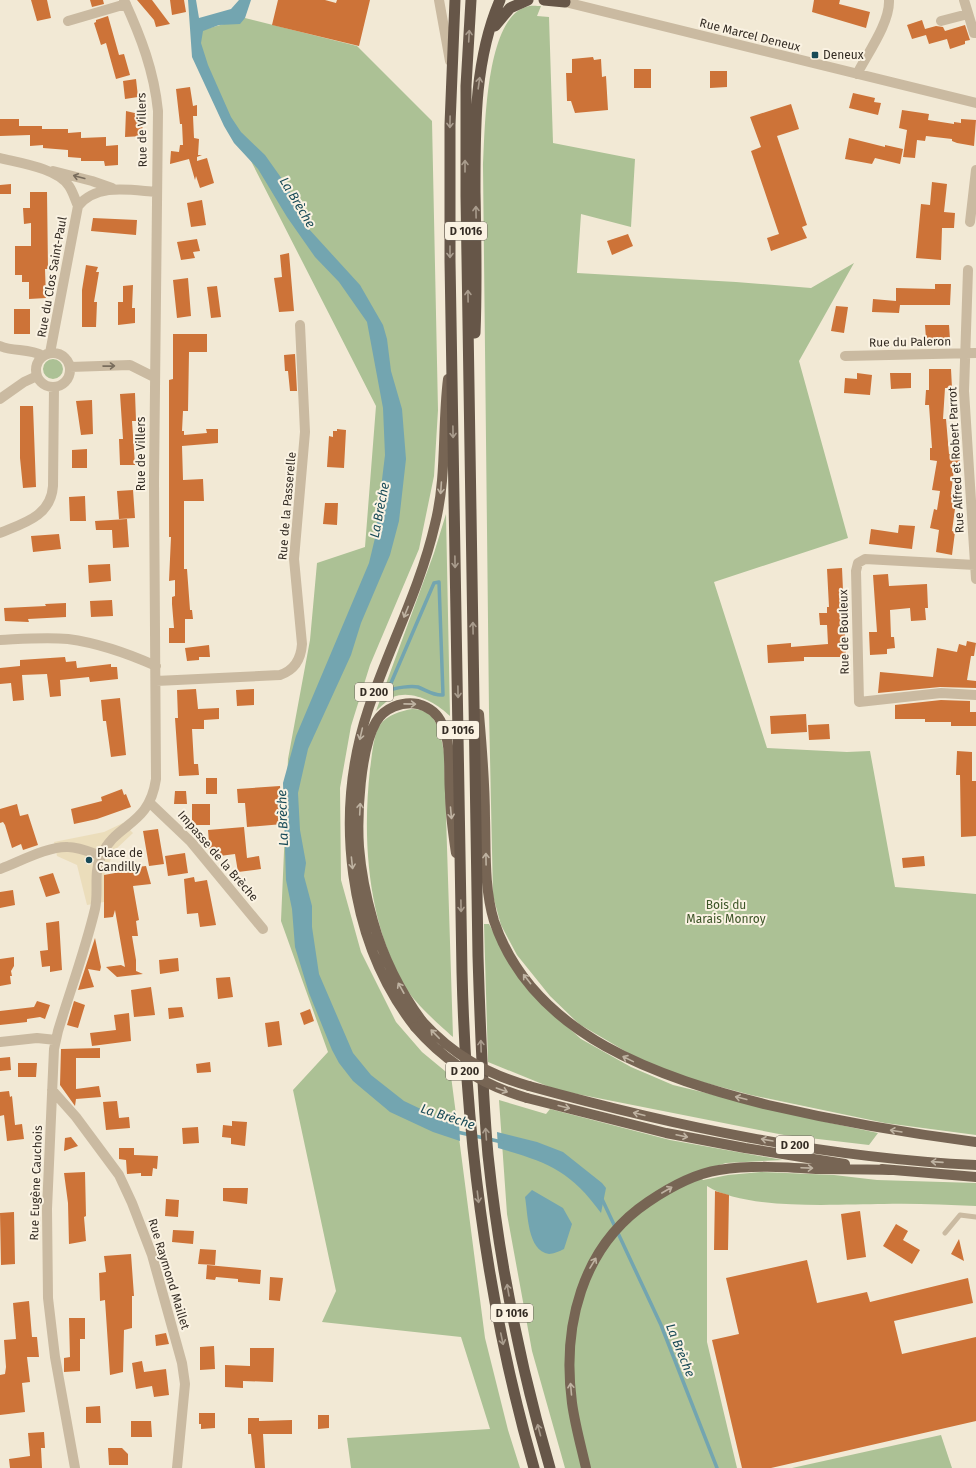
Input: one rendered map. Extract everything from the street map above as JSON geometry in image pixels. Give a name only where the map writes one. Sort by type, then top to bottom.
[{"type":"highway","name":"D 1016","points":[[455,0],[451,69],[449,154],[463,996],[469,1109],[473,1158],[494,1302],[515,1396],[534,1468]]},
{"type":"highway","name":"D 1016","points":[[471,0],[466,86],[465,150],[478,956],[485,1113],[488,1155],[496,1216],[513,1317],[526,1379],[550,1468]]},
{"type":"highway","points":[[470,461],[477,284],[476,127],[479,82],[489,37],[500,0]]},
{"type":"highway","points":[[489,37],[494,26],[506,12],[519,3],[528,0]]},
{"type":"highway","points":[[544,0],[562,1]]},
{"type":"main road","name":"D 200","points":[[452,351],[445,405],[441,490],[435,525],[417,583],[364,722],[354,768],[350,811],[350,838],[353,874],[363,920],[374,953],[388,984],[437,1050],[461,1069],[487,1084],[527,1098],[633,1125],[707,1141],[786,1155],[889,1170]]},
{"type":"main road","points":[[474,667],[484,778],[487,868],[491,910],[500,935],[516,964],[550,1007],[577,1028],[613,1051],[642,1065],[701,1087],[810,1114],[881,1129],[976,1142]]},
{"type":"main road","name":"D 200","points":[[461,880],[452,828],[448,746],[444,729],[435,714],[424,706],[410,703],[398,705],[386,711],[379,718],[371,735],[362,783],[359,846],[367,895],[380,943],[398,984],[419,1024],[474,1064],[499,1077],[646,1116],[751,1137],[895,1158],[976,1165]]},
{"type":"main road","name":"D 200","points":[[586,1468],[572,1403],[570,1343],[578,1295],[588,1271],[603,1246],[634,1212],[656,1196],[686,1180],[718,1170],[757,1167],[889,1170],[976,1177]]},
{"type":"street","points":[[439,0],[451,69]]},
{"type":"street","points":[[857,74],[883,24],[888,12],[889,0]]},
{"type":"street","points":[[964,0],[974,33],[976,33]]},
{"type":"street","name":"Rue Marcel Deneux","points":[[562,1],[976,103]]},
{"type":"street","points":[[68,21],[125,2]]},
{"type":"street","name":"Rue de Villers","points":[[101,856],[109,843],[141,816],[150,803],[156,779],[154,377],[158,111],[152,71],[146,49],[125,2]]},
{"type":"street","points":[[941,21],[968,14]]},
{"type":"street","points":[[0,158],[92,180],[114,189]]},
{"type":"street","points":[[43,169],[66,182],[72,191],[78,206],[87,196],[93,193],[114,189],[156,192]]},
{"type":"street","points":[[970,222],[976,170]]},
{"type":"street","name":"Rue du Clos Saint-Paul","points":[[0,346],[13,350],[47,354],[78,206]]},
{"type":"street","name":"Rue Alfred et Robert Parrot","points":[[968,270],[964,354],[965,402],[976,579]]},
{"type":"street","name":"Rue de la Passerelle","points":[[156,681],[273,676],[290,670],[300,657],[302,644],[294,559],[304,457],[305,415],[300,325]]},
{"type":"street","name":"Rue du Paleron","points":[[845,356],[976,353]]},
{"type":"street","points":[[47,354],[63,356],[70,367],[69,375],[66,381],[54,386],[44,384],[37,376],[37,365],[47,354]]},
{"type":"street","points":[[70,367],[130,365],[154,377]]},
{"type":"street","points":[[0,399],[24,382],[37,376]]},
{"type":"street","points":[[0,533],[34,518],[43,512],[50,501],[53,486],[54,386]]},
{"type":"street","name":"Rue de Bouleux","points":[[976,565],[861,560],[856,567],[855,604],[859,702],[941,693],[976,695]]},
{"type":"street","points":[[0,640],[44,638],[77,640],[117,650],[156,666]]},
{"type":"street","name":"Impasse de la Brèche","points":[[150,803],[188,839],[263,929]]},
{"type":"street","points":[[0,869],[56,849],[74,848],[101,856]]},
{"type":"street","name":"Rue Eugène Cauchois","points":[[75,1468],[55,1357],[48,1298],[47,1216],[52,1090],[56,1040],[96,903],[97,869],[101,856]]},
{"type":"street","points":[[0,1042],[37,1038],[56,1040]]},
{"type":"street","name":"Rue Raymond Maillet","points":[[52,1090],[76,1117],[119,1176],[132,1203],[150,1248],[184,1376],[185,1397],[177,1468]]},
{"type":"lane","points":[[945,1233],[960,1216],[976,1217]]},
{"type":"green space","name":"Bois du Marais Monroy","points":[[528,6],[541,6],[537,16],[549,17],[553,143],[635,159],[631,227],[581,214],[577,273],[811,288],[854,263],[799,361],[848,538],[714,582],[767,748],[847,752],[870,751],[895,887],[976,894],[976,1135],[885,1123],[751,1095],[683,1077],[642,1061],[579,1024],[550,996],[517,955],[501,925],[493,896],[489,711],[483,167],[490,78],[495,54],[502,32],[512,16]]},
{"type":"green space","points":[[245,18],[357,46],[432,121],[438,410],[434,476],[419,549],[370,665],[351,726],[340,788],[341,880],[361,952],[396,1022],[422,1052],[451,1076],[485,1338],[508,1430],[520,1468],[351,1468],[347,1438],[490,1429],[461,1337],[322,1322],[336,1291],[293,1090],[328,1052],[281,921],[288,759],[310,640],[317,563],[365,547],[376,406],[202,65],[199,31]]},
{"type":"green space","points":[[49,359],[57,359],[63,365],[63,373],[57,379],[49,379],[43,373],[43,365]]},
{"type":"green space","points":[[446,514],[450,716],[431,702],[416,696],[408,695],[393,697],[376,711],[434,553]]},
{"type":"green space","points":[[412,709],[420,710],[432,717],[439,730],[444,752],[453,1037],[420,1006],[405,987],[383,936],[371,881],[367,825],[370,769],[374,740],[380,725],[386,719],[399,712]]},
{"type":"green space","points":[[484,924],[489,924],[512,968],[540,1002],[581,1039],[631,1067],[673,1085],[878,1133],[869,1145],[784,1135],[557,1090],[488,1062]]},
{"type":"green space","points":[[499,1100],[546,1114],[550,1109],[670,1140],[783,1160],[726,1163],[696,1172],[703,1180],[728,1175],[761,1172],[834,1175],[877,1180],[976,1183],[976,1206],[907,1204],[818,1205],[768,1203],[724,1194],[707,1186],[707,1342],[737,1468],[565,1468],[532,1351],[507,1214]]},
{"type":"green space","points":[[941,1435],[952,1468],[792,1468]]},
{"type":"shaded area","name":"Place de Candilly","points":[[123,823],[133,833],[115,850],[105,872],[104,902],[87,905],[77,865],[57,856],[54,842],[104,832]]},
{"type":"water","name":"La Brèche","points":[[188,0],[196,0],[199,18],[231,9],[239,0],[251,0],[245,18],[240,24],[219,25],[203,31],[201,43],[208,65],[231,117],[241,132],[265,155],[287,186],[308,228],[360,285],[383,325],[387,339],[391,371],[402,409],[406,459],[399,521],[390,555],[361,623],[351,655],[308,749],[298,793],[300,830],[306,863],[304,876],[312,906],[312,927],[319,974],[353,1053],[371,1075],[404,1101],[448,1122],[459,1123],[460,1141],[433,1132],[390,1112],[353,1081],[339,1063],[332,1050],[309,993],[295,947],[292,909],[286,880],[283,783],[296,736],[369,563],[375,538],[385,455],[383,408],[367,322],[339,282],[315,257],[287,217],[258,169],[234,143],[224,126],[192,57]]},
{"type":"water","name":"La Brèche","points":[[497,1132],[537,1142],[563,1152],[602,1183],[606,1188],[601,1213],[590,1198],[568,1177],[544,1163],[498,1148]]},
{"type":"water","points":[[532,1190],[563,1208],[572,1224],[564,1249],[549,1254],[536,1246],[530,1230],[525,1197]]},
{"type":"building","points":[[31,0],[47,0],[51,18],[37,21]]},
{"type":"building","points":[[90,0],[103,0],[104,4],[92,7]]},
{"type":"building","points":[[137,0],[152,0],[170,24],[156,27],[154,20]]},
{"type":"building","points":[[170,0],[184,0],[186,12],[172,15]]},
{"type":"building","points":[[278,0],[325,0],[336,3],[337,0],[370,0],[359,46],[272,25]]},
{"type":"building","points":[[814,0],[840,0],[839,4],[870,12],[866,28],[812,12]]},
{"type":"building","points":[[108,16],[119,55],[124,54],[130,75],[116,79],[106,43],[101,45],[94,23],[96,20]]},
{"type":"building","points":[[922,20],[925,29],[936,26],[943,27],[945,31],[965,25],[970,40],[965,41],[965,44],[950,49],[947,39],[929,44],[926,35],[912,39],[907,25]]},
{"type":"building","points":[[593,57],[594,60],[601,59],[602,77],[606,76],[608,110],[575,113],[571,101],[567,101],[566,73],[572,73],[572,59]]},
{"type":"building","points":[[634,69],[651,69],[651,88],[634,88]]},
{"type":"building","points":[[710,71],[727,71],[727,87],[710,88]]},
{"type":"building","points":[[136,79],[138,97],[125,99],[123,81]]},
{"type":"building","points":[[190,87],[193,106],[197,105],[197,116],[193,116],[194,138],[199,139],[198,155],[202,155],[197,157],[197,161],[207,158],[214,183],[200,188],[196,176],[195,180],[189,159],[170,164],[171,151],[179,152],[180,145],[183,145],[182,124],[180,124],[176,89]]},
{"type":"building","points":[[853,93],[875,98],[874,102],[881,103],[878,115],[849,108]]},
{"type":"building","points":[[791,104],[799,129],[777,136],[807,225],[802,227],[807,238],[771,251],[767,238],[779,234],[751,151],[761,147],[750,117]]},
{"type":"building","points":[[902,110],[929,114],[928,120],[954,124],[954,122],[961,123],[961,119],[976,120],[974,146],[957,143],[952,141],[952,139],[926,136],[925,141],[917,140],[915,158],[903,157],[907,130],[899,128]]},
{"type":"building","points":[[126,111],[139,114],[140,121],[142,121],[143,136],[125,137]]},
{"type":"building","points":[[0,119],[19,119],[19,126],[42,126],[42,129],[68,129],[68,133],[81,132],[81,138],[106,137],[106,146],[118,145],[118,165],[105,166],[104,161],[81,161],[81,158],[68,157],[68,150],[43,148],[43,145],[30,146],[30,135],[0,136]]},
{"type":"building","points":[[849,138],[885,147],[885,145],[903,149],[900,164],[875,158],[872,164],[845,159]]},
{"type":"building","points":[[932,182],[947,184],[944,212],[955,213],[954,228],[942,228],[941,260],[916,258],[921,204],[930,205]]},
{"type":"building","points":[[11,184],[11,194],[0,194],[0,185]]},
{"type":"building","points":[[30,192],[47,192],[48,269],[45,269],[46,298],[29,299],[29,282],[22,282],[22,275],[15,275],[15,246],[31,246],[31,223],[24,224],[23,208],[30,208]]},
{"type":"building","points":[[202,200],[206,225],[191,227],[187,203]]},
{"type":"building","points":[[93,218],[137,220],[136,235],[91,231]]},
{"type":"building","points":[[628,234],[633,246],[612,255],[607,241]]},
{"type":"building","points":[[197,239],[200,251],[193,252],[195,258],[181,260],[177,242]]},
{"type":"building","points":[[289,253],[294,311],[279,312],[274,278],[282,277],[280,255]]},
{"type":"building","points":[[86,265],[98,267],[96,272],[99,272],[94,302],[97,302],[96,327],[82,327],[82,290]]},
{"type":"building","points":[[188,278],[191,316],[177,318],[173,280]]},
{"type":"building","points":[[935,284],[951,284],[950,305],[900,305],[899,313],[872,312],[873,299],[896,301],[896,288],[935,289]]},
{"type":"building","points":[[133,285],[132,308],[135,308],[135,323],[118,325],[118,302],[123,302],[123,286]]},
{"type":"building","points":[[217,286],[221,317],[211,318],[207,287]]},
{"type":"building","points":[[836,306],[848,307],[844,333],[831,331]]},
{"type":"building","points":[[14,309],[30,309],[30,334],[14,334]]},
{"type":"building","points":[[925,325],[949,325],[950,339],[926,339]]},
{"type":"building","points":[[173,334],[207,334],[207,352],[189,352],[188,411],[183,411],[182,431],[184,431],[184,435],[207,433],[206,429],[218,429],[218,443],[182,446],[183,480],[203,479],[204,501],[184,501],[184,569],[187,569],[190,610],[192,610],[193,619],[185,619],[185,643],[169,643],[169,628],[174,628],[172,597],[175,596],[175,580],[169,581],[171,537],[169,537],[169,380],[173,379]]},
{"type":"building","points":[[295,354],[297,391],[290,391],[288,371],[285,371],[284,355]]},
{"type":"building","points":[[929,369],[951,369],[952,388],[945,388],[943,419],[946,419],[949,454],[960,454],[960,471],[954,470],[951,493],[957,494],[952,531],[955,532],[952,555],[936,552],[939,530],[930,528],[934,509],[937,510],[940,491],[932,490],[937,461],[930,460],[930,448],[932,448],[929,405],[925,405],[926,390],[929,390]]},
{"type":"building","points":[[857,373],[872,375],[870,395],[844,393],[845,378],[857,379]]},
{"type":"building","points":[[890,373],[911,373],[911,388],[891,389]]},
{"type":"building","points":[[135,393],[136,421],[132,421],[135,465],[120,465],[119,439],[123,439],[120,394]]},
{"type":"building","points":[[92,400],[93,434],[81,435],[76,401]]},
{"type":"building","points":[[20,406],[33,406],[36,487],[23,488],[20,458]]},
{"type":"building","points":[[337,429],[346,430],[344,468],[327,467],[329,436],[333,437],[333,431],[337,431]]},
{"type":"building","points":[[87,449],[87,468],[72,468],[72,450]]},
{"type":"building","points":[[133,490],[135,518],[119,519],[117,491]]},
{"type":"building","points":[[85,496],[86,521],[70,521],[69,497]]},
{"type":"building","points":[[325,503],[338,503],[337,525],[323,524]]},
{"type":"building","points":[[127,519],[129,547],[113,548],[112,530],[96,530],[95,521]]},
{"type":"building","points":[[899,525],[915,526],[912,549],[869,544],[871,529],[898,533]]},
{"type":"building","points":[[59,534],[61,549],[33,552],[31,536]]},
{"type":"building","points":[[110,564],[111,581],[89,583],[88,565]]},
{"type":"building","points":[[842,568],[846,657],[804,657],[804,661],[768,663],[767,645],[791,643],[791,647],[828,644],[827,625],[820,625],[819,613],[827,613],[827,607],[829,607],[827,569]]},
{"type":"building","points":[[888,574],[889,586],[927,584],[928,608],[925,608],[926,620],[911,621],[910,608],[890,610],[891,637],[894,637],[895,648],[887,649],[887,654],[870,655],[869,632],[877,632],[873,575]]},
{"type":"building","points":[[112,600],[113,616],[91,617],[90,601]]},
{"type":"building","points":[[66,603],[66,617],[28,619],[29,622],[5,621],[4,608],[46,606],[45,604]]},
{"type":"building","points":[[967,641],[976,643],[974,656],[971,656],[967,680],[976,681],[976,688],[940,687],[878,693],[880,672],[933,677],[937,648],[957,652],[959,644],[966,646]]},
{"type":"building","points":[[209,645],[210,657],[199,657],[199,660],[187,661],[185,648]]},
{"type":"building","points":[[65,657],[66,662],[76,661],[77,668],[111,664],[111,667],[117,667],[118,679],[90,682],[89,677],[60,680],[61,696],[50,697],[47,674],[22,675],[24,700],[13,701],[11,683],[0,684],[0,668],[20,666],[20,660]]},
{"type":"building","points":[[196,689],[198,709],[219,708],[219,719],[204,720],[204,729],[192,729],[194,764],[198,764],[199,775],[179,776],[175,718],[178,718],[177,690]]},
{"type":"building","points":[[254,689],[254,705],[237,706],[236,690]]},
{"type":"building","points":[[120,698],[126,755],[111,757],[106,721],[103,721],[101,700]]},
{"type":"building","points":[[941,700],[970,701],[970,712],[976,712],[976,726],[951,726],[951,722],[925,722],[925,719],[895,719],[895,705]]},
{"type":"building","points":[[806,714],[807,732],[771,734],[770,716]]},
{"type":"building","points":[[829,724],[830,739],[809,740],[808,725]]},
{"type":"building","points":[[957,751],[972,752],[972,781],[976,781],[976,836],[961,837],[960,775],[956,775]]},
{"type":"building","points":[[206,778],[217,778],[217,794],[206,794]]},
{"type":"building","points":[[280,786],[283,824],[247,827],[245,803],[238,803],[237,789]]},
{"type":"building","points":[[122,789],[124,795],[126,794],[131,807],[97,819],[74,824],[71,809],[102,801],[101,797]]},
{"type":"building","points":[[175,791],[186,791],[187,804],[174,804]]},
{"type":"building","points":[[17,804],[20,816],[28,814],[38,845],[23,850],[21,844],[12,848],[5,825],[3,822],[0,823],[0,809]]},
{"type":"building","points":[[192,804],[210,804],[210,825],[192,825]]},
{"type":"building","points":[[244,827],[247,858],[259,856],[261,869],[238,872],[235,854],[212,857],[210,855],[208,830]]},
{"type":"building","points":[[158,829],[164,864],[149,866],[143,831]]},
{"type":"building","points":[[185,853],[188,873],[168,876],[165,856]]},
{"type":"building","points":[[924,856],[925,866],[903,868],[902,858]]},
{"type":"building","points":[[146,866],[151,884],[133,886],[139,920],[136,921],[138,936],[132,936],[136,960],[136,971],[143,974],[117,977],[106,967],[121,965],[125,967],[115,910],[113,917],[104,918],[104,875],[126,871],[129,868]]},
{"type":"building","points":[[53,873],[60,893],[46,897],[39,877]]},
{"type":"building","points":[[194,877],[195,882],[207,880],[216,925],[200,927],[198,913],[187,914],[184,879]]},
{"type":"building","points":[[13,890],[15,905],[0,908],[0,892]]},
{"type":"building","points":[[59,921],[62,970],[50,972],[50,966],[42,967],[40,951],[48,950],[46,923]]},
{"type":"building","points":[[95,938],[101,967],[100,971],[88,969],[94,987],[78,990]]},
{"type":"building","points":[[14,957],[14,966],[11,971],[12,976],[10,976],[11,984],[0,986],[0,959]]},
{"type":"building","points":[[178,958],[179,971],[160,974],[159,960]]},
{"type":"building","points":[[230,977],[233,997],[218,999],[216,978]]},
{"type":"building","points":[[151,987],[155,1015],[134,1017],[131,990]]},
{"type":"building","points":[[37,1001],[50,1005],[45,1019],[40,1017],[27,1019],[27,1022],[0,1025],[0,1011],[34,1007]]},
{"type":"building","points":[[74,1001],[85,1005],[78,1028],[67,1025]]},
{"type":"building","points":[[182,1007],[184,1017],[169,1019],[168,1008]]},
{"type":"building","points":[[310,1009],[314,1021],[304,1025],[300,1013]]},
{"type":"building","points":[[129,1013],[131,1041],[92,1046],[90,1033],[116,1030],[114,1015]]},
{"type":"building","points":[[279,1021],[282,1045],[268,1047],[265,1023]]},
{"type":"building","points":[[100,1048],[100,1058],[76,1058],[76,1089],[99,1086],[101,1097],[76,1099],[75,1106],[60,1085],[61,1049]]},
{"type":"building","points":[[10,1057],[11,1070],[0,1071],[0,1058]]},
{"type":"building","points":[[210,1062],[211,1072],[197,1073],[196,1064]]},
{"type":"building","points":[[18,1063],[37,1063],[36,1077],[18,1077]]},
{"type":"building","points":[[9,1091],[10,1097],[12,1096],[15,1125],[22,1124],[24,1139],[7,1141],[4,1115],[0,1116],[0,1092]]},
{"type":"building","points":[[117,1101],[119,1118],[129,1117],[130,1128],[106,1130],[103,1102]]},
{"type":"building","points":[[232,1121],[247,1122],[245,1146],[231,1144],[231,1138],[222,1137],[223,1125],[232,1126]]},
{"type":"building","points":[[198,1127],[199,1143],[183,1144],[182,1128]]},
{"type":"building","points":[[71,1137],[78,1146],[64,1151],[65,1138]]},
{"type":"building","points":[[119,1148],[134,1148],[134,1155],[158,1156],[157,1169],[153,1168],[152,1176],[141,1176],[141,1173],[127,1174],[126,1160],[119,1159]]},
{"type":"building","points":[[85,1172],[86,1216],[84,1217],[86,1241],[69,1244],[68,1203],[64,1173]]},
{"type":"building","points":[[223,1188],[248,1188],[247,1204],[223,1201]]},
{"type":"building","points":[[715,1191],[729,1195],[728,1250],[714,1250]]},
{"type":"building","points":[[166,1199],[179,1200],[178,1217],[165,1216]]},
{"type":"building","points":[[860,1211],[866,1257],[847,1260],[841,1214]]},
{"type":"building","points":[[14,1212],[15,1264],[1,1265],[0,1213]]},
{"type":"building","points":[[896,1224],[908,1231],[903,1240],[920,1250],[912,1264],[883,1246]]},
{"type":"building","points":[[173,1230],[194,1231],[193,1244],[172,1242]]},
{"type":"building","points":[[959,1239],[964,1261],[951,1254]]},
{"type":"building","points":[[200,1249],[216,1250],[215,1265],[198,1264]]},
{"type":"building","points":[[131,1254],[134,1296],[132,1296],[132,1328],[124,1330],[123,1372],[110,1375],[105,1300],[100,1301],[99,1273],[106,1272],[104,1256]]},
{"type":"building","points":[[807,1260],[817,1303],[867,1292],[870,1302],[968,1278],[973,1303],[894,1321],[902,1354],[976,1337],[976,1421],[771,1468],[742,1468],[712,1340],[739,1334],[726,1278]]},
{"type":"building","points":[[207,1265],[261,1270],[260,1284],[238,1282],[238,1279],[216,1277],[215,1280],[206,1279]]},
{"type":"building","points":[[270,1277],[283,1278],[280,1301],[269,1300]]},
{"type":"building","points":[[29,1301],[32,1337],[37,1337],[39,1357],[27,1357],[30,1382],[22,1383],[25,1412],[0,1415],[0,1375],[5,1374],[6,1367],[4,1340],[16,1339],[13,1303]]},
{"type":"building","points":[[69,1318],[85,1318],[85,1339],[80,1339],[80,1371],[64,1372],[64,1358],[70,1357]]},
{"type":"building","points":[[166,1333],[169,1344],[156,1346],[155,1335]]},
{"type":"building","points":[[214,1346],[215,1369],[200,1370],[200,1347]]},
{"type":"building","points":[[250,1348],[274,1348],[273,1382],[243,1381],[243,1388],[225,1387],[225,1365],[250,1366]]},
{"type":"building","points":[[142,1361],[144,1372],[166,1369],[169,1395],[154,1397],[152,1386],[136,1389],[132,1363]]},
{"type":"building","points":[[100,1406],[101,1423],[86,1423],[86,1407]]},
{"type":"building","points":[[199,1413],[215,1413],[215,1428],[201,1429],[201,1424],[199,1424]]},
{"type":"building","points":[[318,1415],[329,1415],[329,1428],[318,1429]]},
{"type":"building","points":[[248,1418],[259,1418],[259,1421],[292,1420],[292,1434],[263,1434],[265,1468],[255,1468],[251,1434],[248,1434]]},
{"type":"building","points":[[131,1421],[151,1421],[152,1437],[131,1437]]},
{"type":"building","points":[[44,1432],[45,1448],[41,1448],[42,1468],[10,1468],[9,1459],[30,1456],[28,1433]]},
{"type":"building","points":[[108,1448],[122,1448],[128,1454],[128,1465],[109,1465]]},
{"type":"waterway","points":[[439,582],[443,695],[433,694],[414,686],[388,690],[434,583],[439,582]]},
{"type":"waterway","name":"La Brèche","points":[[457,1132],[502,1142]]},
{"type":"waterway","name":"La Brèche","points":[[602,1199],[661,1325],[717,1468]]},
{"type":"place","name":"Deneux","points":[[815,55]]},
{"type":"place","name":"Place de Candilly","points":[[89,860]]}]
